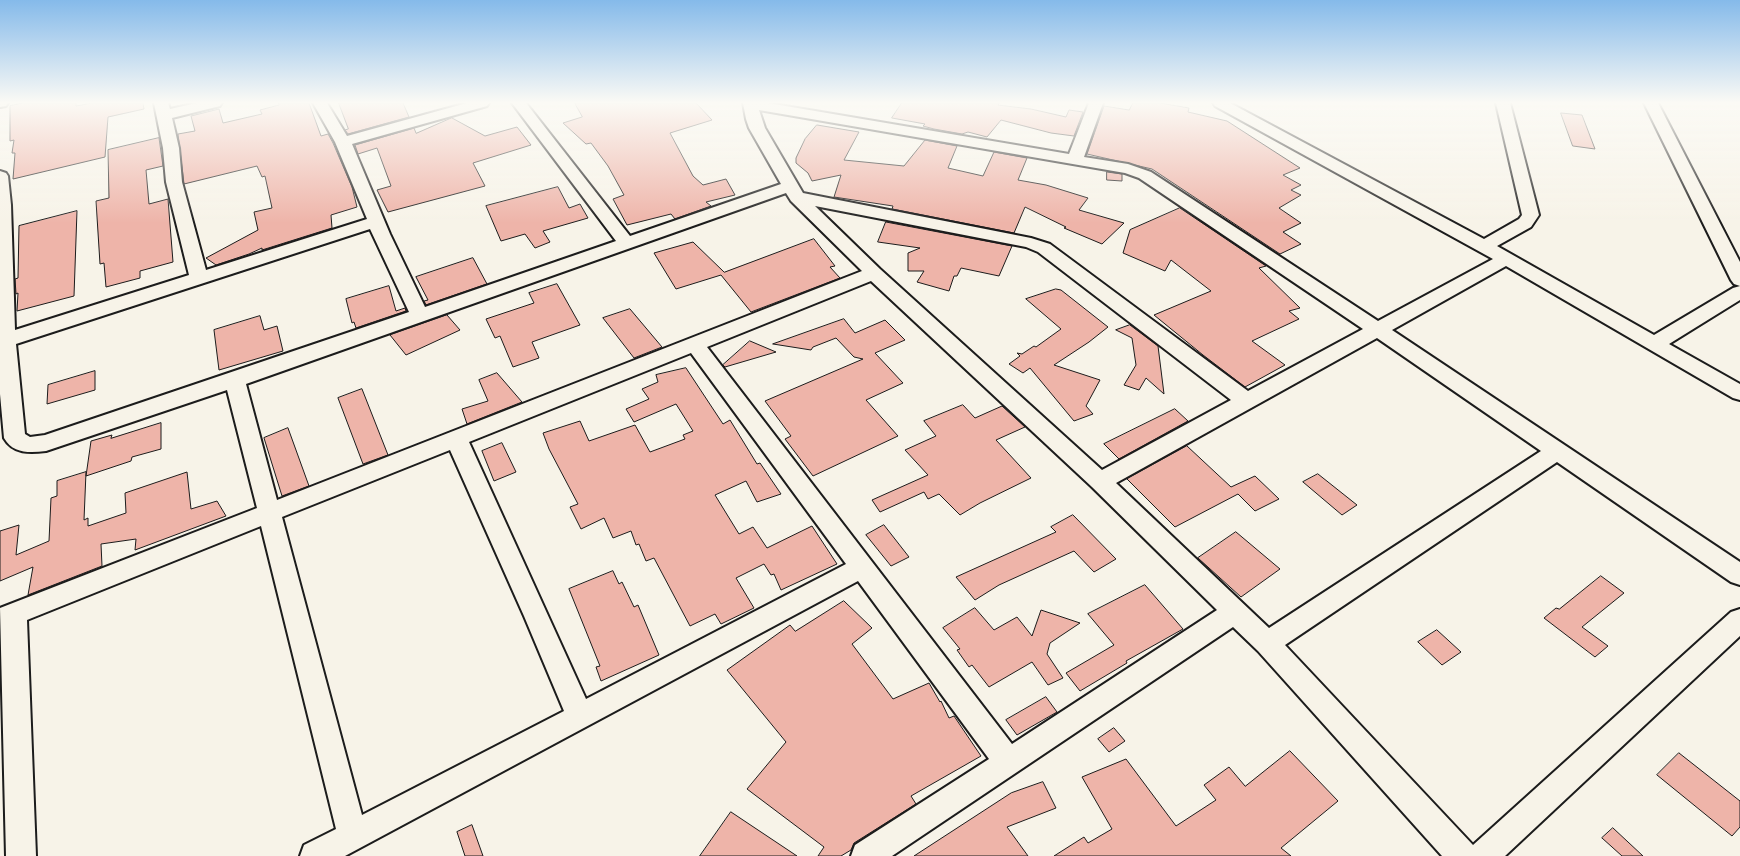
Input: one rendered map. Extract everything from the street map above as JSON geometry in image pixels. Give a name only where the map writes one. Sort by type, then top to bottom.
[{"type":"street","points":[[170,143],[174,182],[199,279]]},
{"type":"street","points":[[343,143],[376,222],[420,315]]},
{"type":"street","points":[[550,143],[627,243]]},
{"type":"street","points":[[766,143],[793,191],[874,273],[1100,481],[1268,643],[1462,856]]},
{"type":"street","points":[[973,143],[1128,169],[1152,179],[1740,575]]},
{"type":"street","points":[[1074,161],[1081,143]]},
{"type":"street","points":[[1295,143],[1484,246],[1740,393]]},
{"type":"street","points":[[1484,246],[1525,223],[1531,215],[1513,143]]},
{"type":"street","points":[[1671,143],[1740,280]]},
{"type":"street","points":[[0,176],[4,351],[14,438],[26,445],[46,443],[235,380],[627,243],[793,191],[1030,243],[1044,248],[1247,401]]},
{"type":"street","points":[[4,351],[199,279],[376,222]]},
{"type":"street","points":[[1100,481],[1506,259]]},
{"type":"street","points":[[20,856],[7,616],[874,273]]},
{"type":"street","points":[[1654,344],[1740,292]]},
{"type":"street","points":[[694,343],[1009,763]]},
{"type":"street","points":[[235,380],[353,836]]},
{"type":"street","points":[[456,438],[533,607],[580,717]]},
{"type":"street","points":[[1268,643],[1557,451]]},
{"type":"street","points":[[315,856],[862,567]]},
{"type":"street","points":[[866,856],[1235,612]]},
{"type":"street","points":[[1483,856],[1740,620]]},
{"type":"building","points":[[14,143],[106,143],[105,157],[13,179],[15,153],[12,153]]},
{"type":"building","points":[[138,143],[160,143],[163,166],[146,170],[149,204],[168,199],[173,262],[140,271],[140,278],[106,287],[104,263],[100,264],[96,201],[109,198],[108,150]]},
{"type":"building","points":[[179,143],[333,143],[352,187],[357,207],[331,215],[332,228],[262,250],[262,248],[216,265],[206,258],[258,230],[254,212],[272,208],[265,176],[262,177],[257,166],[184,184]]},
{"type":"building","points":[[362,143],[529,143],[531,145],[473,163],[485,186],[388,212],[377,190],[391,186],[377,148],[358,154],[355,145]]},
{"type":"building","points":[[585,143],[675,143],[693,176],[703,185],[726,179],[735,195],[706,202],[711,206],[675,219],[671,214],[627,225],[613,199],[624,195],[608,166],[591,143]]},
{"type":"building","points":[[803,143],[853,143],[844,160],[904,166],[923,143],[941,143],[957,146],[948,168],[983,176],[994,152],[1027,158],[1018,180],[1046,185],[1088,198],[1079,210],[1124,223],[1102,244],[1064,228],[1066,227],[1025,207],[1014,233],[892,209],[893,206],[834,197],[841,175],[812,181],[808,173],[796,163],[796,158]]},
{"type":"building","points":[[1091,143],[1261,143],[1300,168],[1283,175],[1301,185],[1291,190],[1301,195],[1279,208],[1301,223],[1283,232],[1301,244],[1280,254],[1152,169],[1087,154]]},
{"type":"building","points":[[1572,143],[1593,143],[1595,149],[1573,146]]},
{"type":"building","points":[[1107,172],[1122,174],[1122,181],[1107,180]]},
{"type":"building","points":[[558,187],[569,208],[580,204],[588,218],[543,231],[550,242],[535,248],[525,234],[501,241],[486,206]]},
{"type":"building","points":[[1180,208],[1266,266],[1259,268],[1300,308],[1289,311],[1299,319],[1252,341],[1285,365],[1245,387],[1154,315],[1211,291],[1171,260],[1165,271],[1123,253],[1130,230]]},
{"type":"building","points":[[77,211],[74,296],[17,311],[18,293],[16,294],[15,279],[18,278],[19,226]]},
{"type":"building","points":[[886,222],[1012,246],[999,276],[961,268],[957,276],[954,276],[949,291],[917,282],[924,271],[908,271],[908,253],[920,248],[878,242]]},
{"type":"building","points":[[814,239],[835,266],[830,267],[840,278],[751,312],[721,275],[676,289],[654,253],[693,242],[724,272]]},
{"type":"building","points":[[473,258],[487,284],[426,305],[424,301],[428,300],[416,277]]},
{"type":"building","points":[[557,284],[580,325],[532,342],[539,358],[513,367],[500,336],[495,338],[486,319],[534,303],[529,293]]},
{"type":"building","points":[[389,286],[396,311],[405,308],[406,311],[356,328],[354,322],[352,323],[346,299]]},
{"type":"building","points":[[1056,289],[1061,290],[1108,327],[1054,365],[1100,380],[1086,406],[1093,414],[1074,421],[1030,368],[1023,373],[1009,364],[1020,356],[1017,353],[1022,354],[1034,346],[1036,347],[1061,329],[1026,299]]},
{"type":"building","points":[[630,309],[662,347],[634,358],[603,318]]},
{"type":"building","points":[[447,315],[460,330],[406,355],[390,335]]},
{"type":"building","points":[[260,316],[264,330],[277,326],[283,351],[219,370],[214,330]]},
{"type":"building","points":[[844,319],[855,333],[885,320],[905,340],[875,353],[903,383],[866,400],[898,436],[813,476],[785,439],[791,436],[765,401],[863,359],[854,357],[836,338],[813,347],[811,350],[773,344]]},
{"type":"building","points":[[1130,325],[1158,346],[1164,394],[1146,378],[1139,390],[1124,385],[1136,365],[1132,338],[1116,330]]},
{"type":"building","points":[[750,341],[776,352],[725,367],[723,365]]},
{"type":"building","points":[[686,368],[723,424],[730,420],[757,464],[760,463],[781,494],[757,502],[746,481],[715,495],[739,534],[753,527],[767,548],[812,526],[837,564],[781,590],[774,574],[771,575],[764,564],[736,578],[754,608],[721,624],[715,614],[690,626],[654,558],[646,561],[639,544],[636,545],[631,531],[613,538],[604,518],[581,529],[570,507],[578,504],[549,449],[543,433],[580,421],[589,441],[635,425],[650,452],[685,439],[683,435],[693,431],[676,404],[634,422],[626,409],[649,399],[642,389],[658,382],[656,375]]},
{"type":"building","points":[[95,371],[95,390],[47,404],[48,385]]},
{"type":"building","points":[[497,373],[522,402],[467,424],[462,409],[488,401],[479,380]]},
{"type":"building","points":[[362,389],[388,455],[363,464],[338,398]]},
{"type":"building","points":[[963,405],[975,418],[1002,406],[1025,427],[996,440],[1031,478],[960,515],[939,494],[928,499],[924,492],[880,512],[872,500],[928,475],[905,450],[936,436],[924,421]]},
{"type":"building","points":[[1175,409],[1188,421],[1119,459],[1104,444]]},
{"type":"building","points":[[161,423],[161,449],[132,457],[131,461],[86,476],[91,441],[112,435],[111,438]]},
{"type":"building","points":[[288,428],[309,486],[282,496],[264,438]]},
{"type":"building","points":[[502,443],[516,472],[494,481],[482,451]]},
{"type":"building","points":[[1187,446],[1231,487],[1255,476],[1279,499],[1255,511],[1238,494],[1175,527],[1127,479]]},
{"type":"building","points":[[86,472],[84,520],[88,518],[88,526],[126,513],[125,493],[187,472],[191,509],[217,501],[226,516],[135,550],[136,539],[101,544],[102,566],[28,595],[33,567],[0,581],[0,531],[19,525],[16,555],[49,541],[51,498],[57,496],[57,481]]},
{"type":"building","points":[[1318,474],[1357,505],[1342,515],[1303,482]]},
{"type":"building","points":[[1073,515],[1116,559],[1094,572],[1074,551],[999,585],[975,600],[956,577],[1056,532],[1051,527]]},
{"type":"building","points":[[884,525],[909,557],[891,566],[866,535]]},
{"type":"building","points":[[1236,532],[1280,569],[1241,597],[1198,558]]},
{"type":"building","points":[[613,571],[619,584],[622,582],[634,607],[638,605],[659,655],[601,681],[596,667],[600,666],[569,589]]},
{"type":"building","points":[[1601,576],[1624,593],[1582,627],[1608,646],[1595,657],[1544,618],[1556,608],[1559,609]]},
{"type":"building","points":[[1145,585],[1183,629],[1126,661],[1127,663],[1080,691],[1066,673],[1114,645],[1088,614]]},
{"type":"building","points":[[844,601],[872,628],[852,644],[893,699],[929,683],[949,718],[954,716],[981,756],[911,796],[916,804],[854,843],[851,850],[841,856],[818,856],[824,847],[747,789],[786,742],[727,670],[790,625],[795,631]]},
{"type":"building","points":[[975,608],[994,630],[1017,617],[1032,636],[1041,610],[1080,623],[1050,643],[1047,654],[1063,678],[1048,685],[1032,662],[989,687],[972,665],[969,667],[957,650],[960,649],[943,628]]},
{"type":"building","points":[[1437,630],[1461,652],[1442,665],[1418,642]]},
{"type":"building","points":[[1046,697],[1057,712],[1017,735],[1006,720]]},
{"type":"building","points":[[1114,728],[1125,741],[1109,752],[1098,739]]},
{"type":"building","points":[[1290,751],[1338,801],[1281,848],[1291,856],[1054,856],[1084,837],[1088,843],[1112,829],[1082,777],[1126,759],[1176,826],[1216,800],[1204,785],[1229,767],[1245,786]]},
{"type":"building","points":[[1679,753],[1740,801],[1740,827],[1732,836],[1657,775]]},
{"type":"building","points":[[1043,782],[1056,808],[1007,827],[1028,856],[914,856],[1011,793]]},
{"type":"building","points":[[731,812],[797,856],[700,856]]},
{"type":"building","points":[[472,825],[483,856],[465,856],[457,832]]},
{"type":"building","points":[[1613,828],[1643,856],[1622,856],[1602,838]]}]
